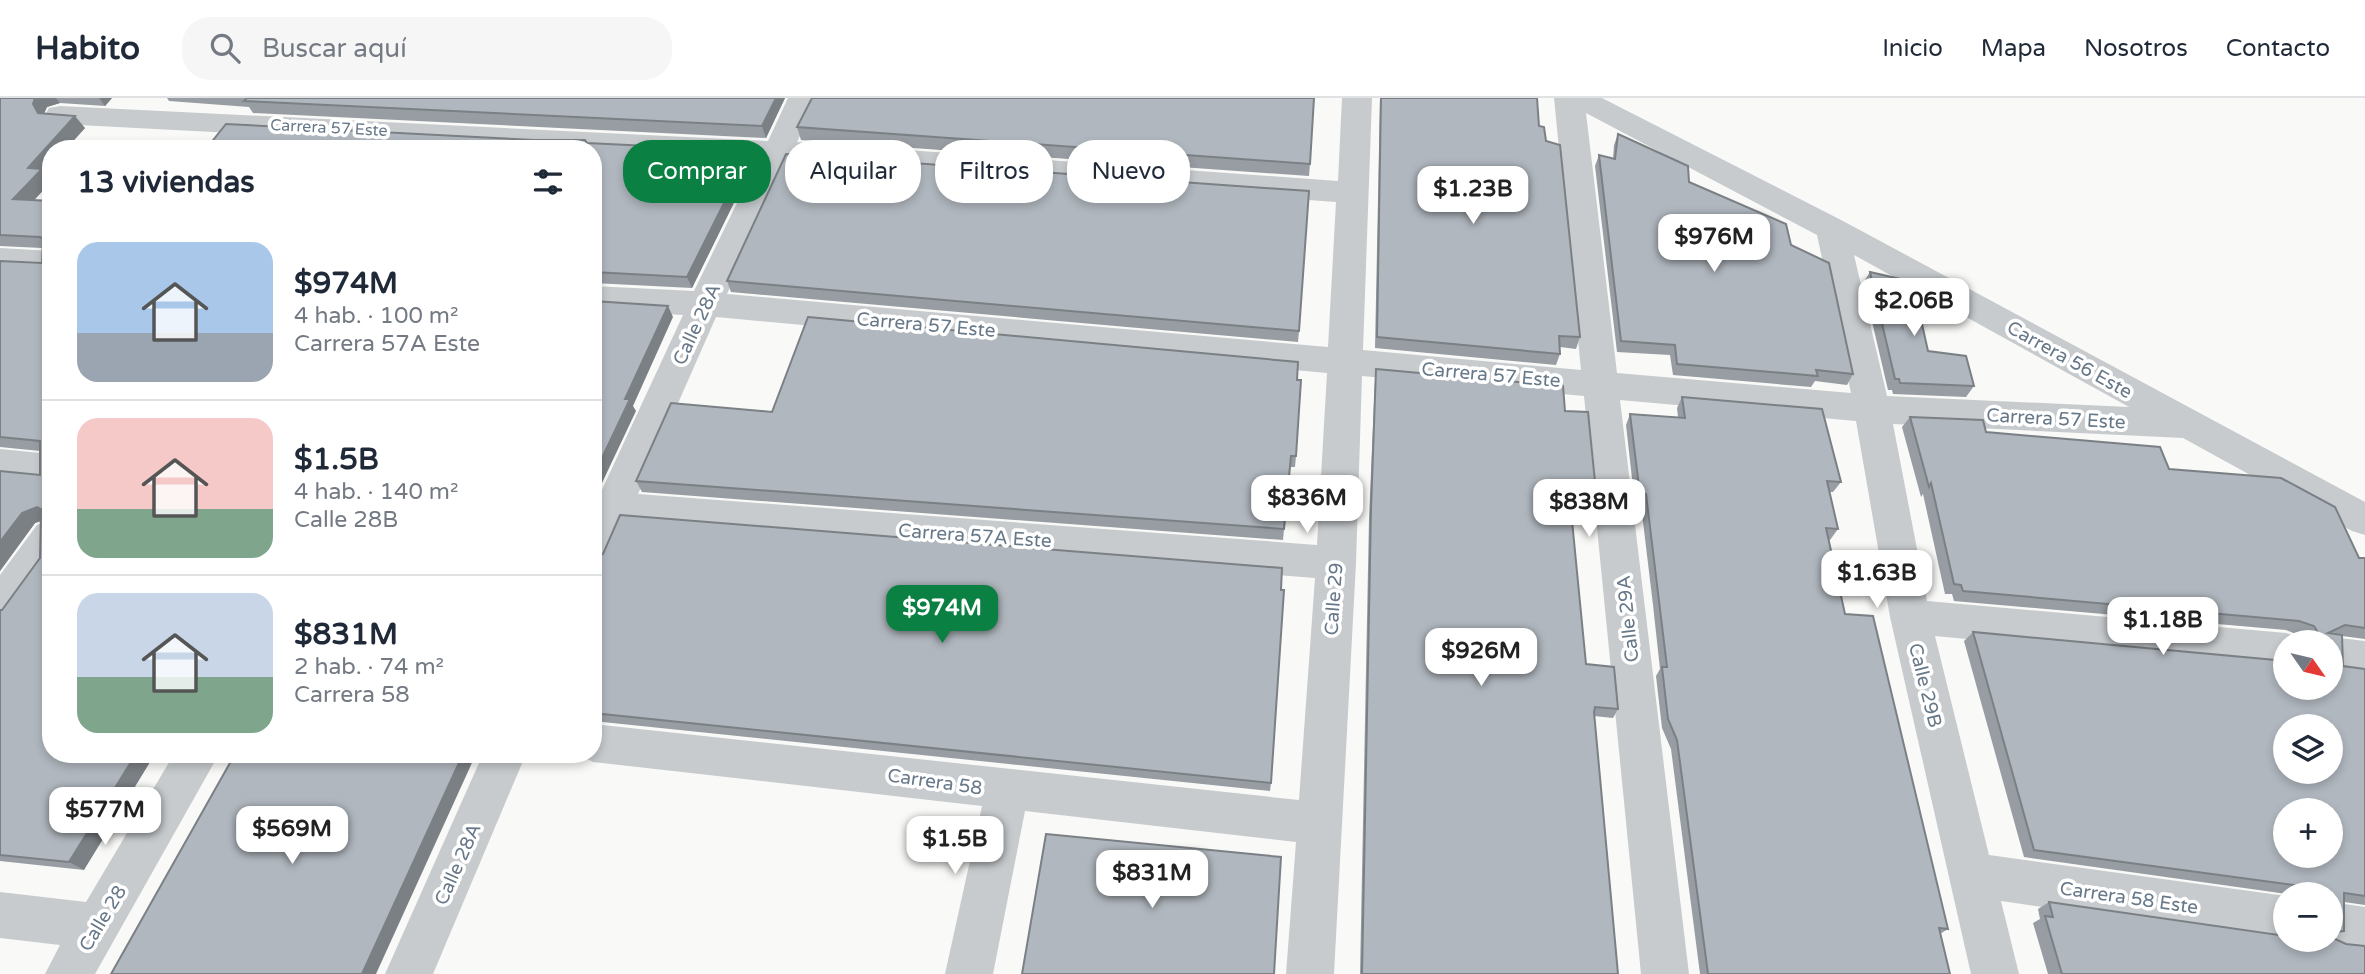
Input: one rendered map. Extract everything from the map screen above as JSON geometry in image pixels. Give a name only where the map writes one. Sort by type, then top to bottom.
[{"type":"street","points":[[340,138],[370,98]]},
{"type":"street","name":"Calle 28A","points":[[602,532],[705,304],[803,98]]},
{"type":"street","name":"Calle 29","points":[[1310,974],[1336,563],[1357,98]]},
{"type":"street","name":"Calle 29A","points":[[1569,98],[1665,974]]},
{"type":"street","name":"Carrera 56 Este","points":[[1579,98],[1832,229],[2189,424]]},
{"type":"street","name":"Carrera 57 Este","points":[[60,115],[340,138],[407,140]]},
{"type":"street","name":"Carrera 57 Este","points":[[602,146],[778,151],[1352,193]]},
{"type":"street","name":"Calle 29B","points":[[1832,229],[1872,409],[1910,617],[1995,974]]},
{"type":"street","points":[[0,259],[42,261]]},
{"type":"street","name":"Carrera 57 Este","points":[[602,298],[705,304],[1872,409],[2189,424],[2365,520]]},
{"type":"street","points":[[0,464],[42,468]]},
{"type":"street","name":"Carrera 57A Este","points":[[613,507],[1336,563]]},
{"type":"street","points":[[0,606],[42,548]]},
{"type":"street","points":[[1910,617],[2273,650]]},
{"type":"street","points":[[2343,657],[2365,659]]},
{"type":"street","name":"Carrera 58","points":[[602,744],[1318,823]]},
{"type":"street","name":"Calle 28","points":[[69,974],[193,763]]},
{"type":"street","name":"Calle 28A","points":[[409,974],[501,763]]},
{"type":"street","points":[[969,974],[1007,790]]},
{"type":"street","name":"Carrera 58 Este","points":[[1972,874],[2273,917]]},
{"type":"street","points":[[0,915],[97,926]]},
{"type":"street","points":[[2343,927],[2365,930]]},
{"type":"building","points":[[0,98],[35,98],[33,104],[38,113],[75,116],[53,140],[42,140],[42,153],[28,168],[42,169],[13,199],[42,201],[42,238],[0,235]]},
{"type":"building","points":[[247,98],[776,98],[762,126],[244,101]]},
{"type":"building","points":[[812,98],[1314,98],[1310,164],[1190,155],[1190,140],[1067,140],[1067,146],[1053,145],[1053,140],[977,140],[797,127]]},
{"type":"building","points":[[1381,98],[1537,98],[1539,126],[1544,127],[1546,141],[1560,145],[1580,337],[1559,336],[1560,354],[1377,337]]},
{"type":"building","points":[[226,124],[533,140],[213,140]]},
{"type":"building","points":[[1618,134],[1688,166],[1689,182],[1786,224],[1791,245],[1829,263],[1853,374],[1816,370],[1818,376],[1677,364],[1675,345],[1621,341],[1599,155],[1615,159]]},
{"type":"building","points":[[602,144],[623,145],[623,203],[724,203],[687,277],[602,272]]},
{"type":"building","points":[[785,156],[785,203],[921,203],[921,164],[935,165],[935,203],[1053,203],[1053,173],[1067,174],[1067,203],[1190,203],[1190,183],[1309,191],[1299,331],[727,281],[763,203],[771,203],[771,186]]},
{"type":"building","points":[[0,261],[42,263],[42,763],[130,763],[69,862],[0,855],[0,610],[40,558],[41,509],[37,507],[22,513],[0,542],[0,471],[40,475],[40,441],[0,437]]},
{"type":"building","points":[[1870,272],[1918,283],[1917,302],[1928,351],[1966,356],[1974,386],[1900,383],[1899,379],[1895,379]]},
{"type":"building","points":[[602,302],[668,306],[625,399],[630,399],[602,458]]},
{"type":"building","points":[[808,317],[1298,362],[1297,380],[1301,380],[1296,456],[1291,456],[1284,529],[636,481],[671,403],[772,412]]},
{"type":"building","points":[[1376,369],[1563,386],[1565,411],[1588,412],[1596,492],[1569,490],[1586,664],[1614,667],[1618,709],[1595,707],[1594,712],[1618,974],[1362,974]]},
{"type":"building","points":[[1682,397],[1822,409],[1841,482],[1827,481],[1838,529],[1826,528],[1845,614],[1873,616],[1948,929],[1939,928],[1950,974],[1708,974],[1677,740],[1668,719],[1662,667],[1667,667],[1646,494],[1640,494],[1630,414],[1685,418]]},
{"type":"building","points":[[1910,417],[1983,420],[1986,432],[2160,447],[2169,469],[2281,478],[2335,507],[2359,558],[2365,558],[2365,628],[2345,625],[2334,630],[2316,630],[2314,626],[2299,621],[1963,591],[1961,585],[1954,584],[1931,483],[1929,487]]},
{"type":"building","points":[[620,515],[1282,568],[1281,590],[1284,590],[1271,783],[602,714],[603,554]]},
{"type":"building","points":[[1973,632],[2273,660],[2273,700],[2343,700],[2343,666],[2365,669],[2365,896],[2344,893],[2344,931],[2343,882],[2273,882],[2034,850]]},
{"type":"building","points":[[230,763],[459,763],[362,974],[111,974]]},
{"type":"building","points":[[1046,834],[1281,857],[1274,974],[1022,974]]},
{"type":"building","points":[[2049,902],[2273,934],[2273,952],[2343,952],[2343,943],[2365,946],[2365,974],[2062,974],[2045,916],[2053,917]]}]
